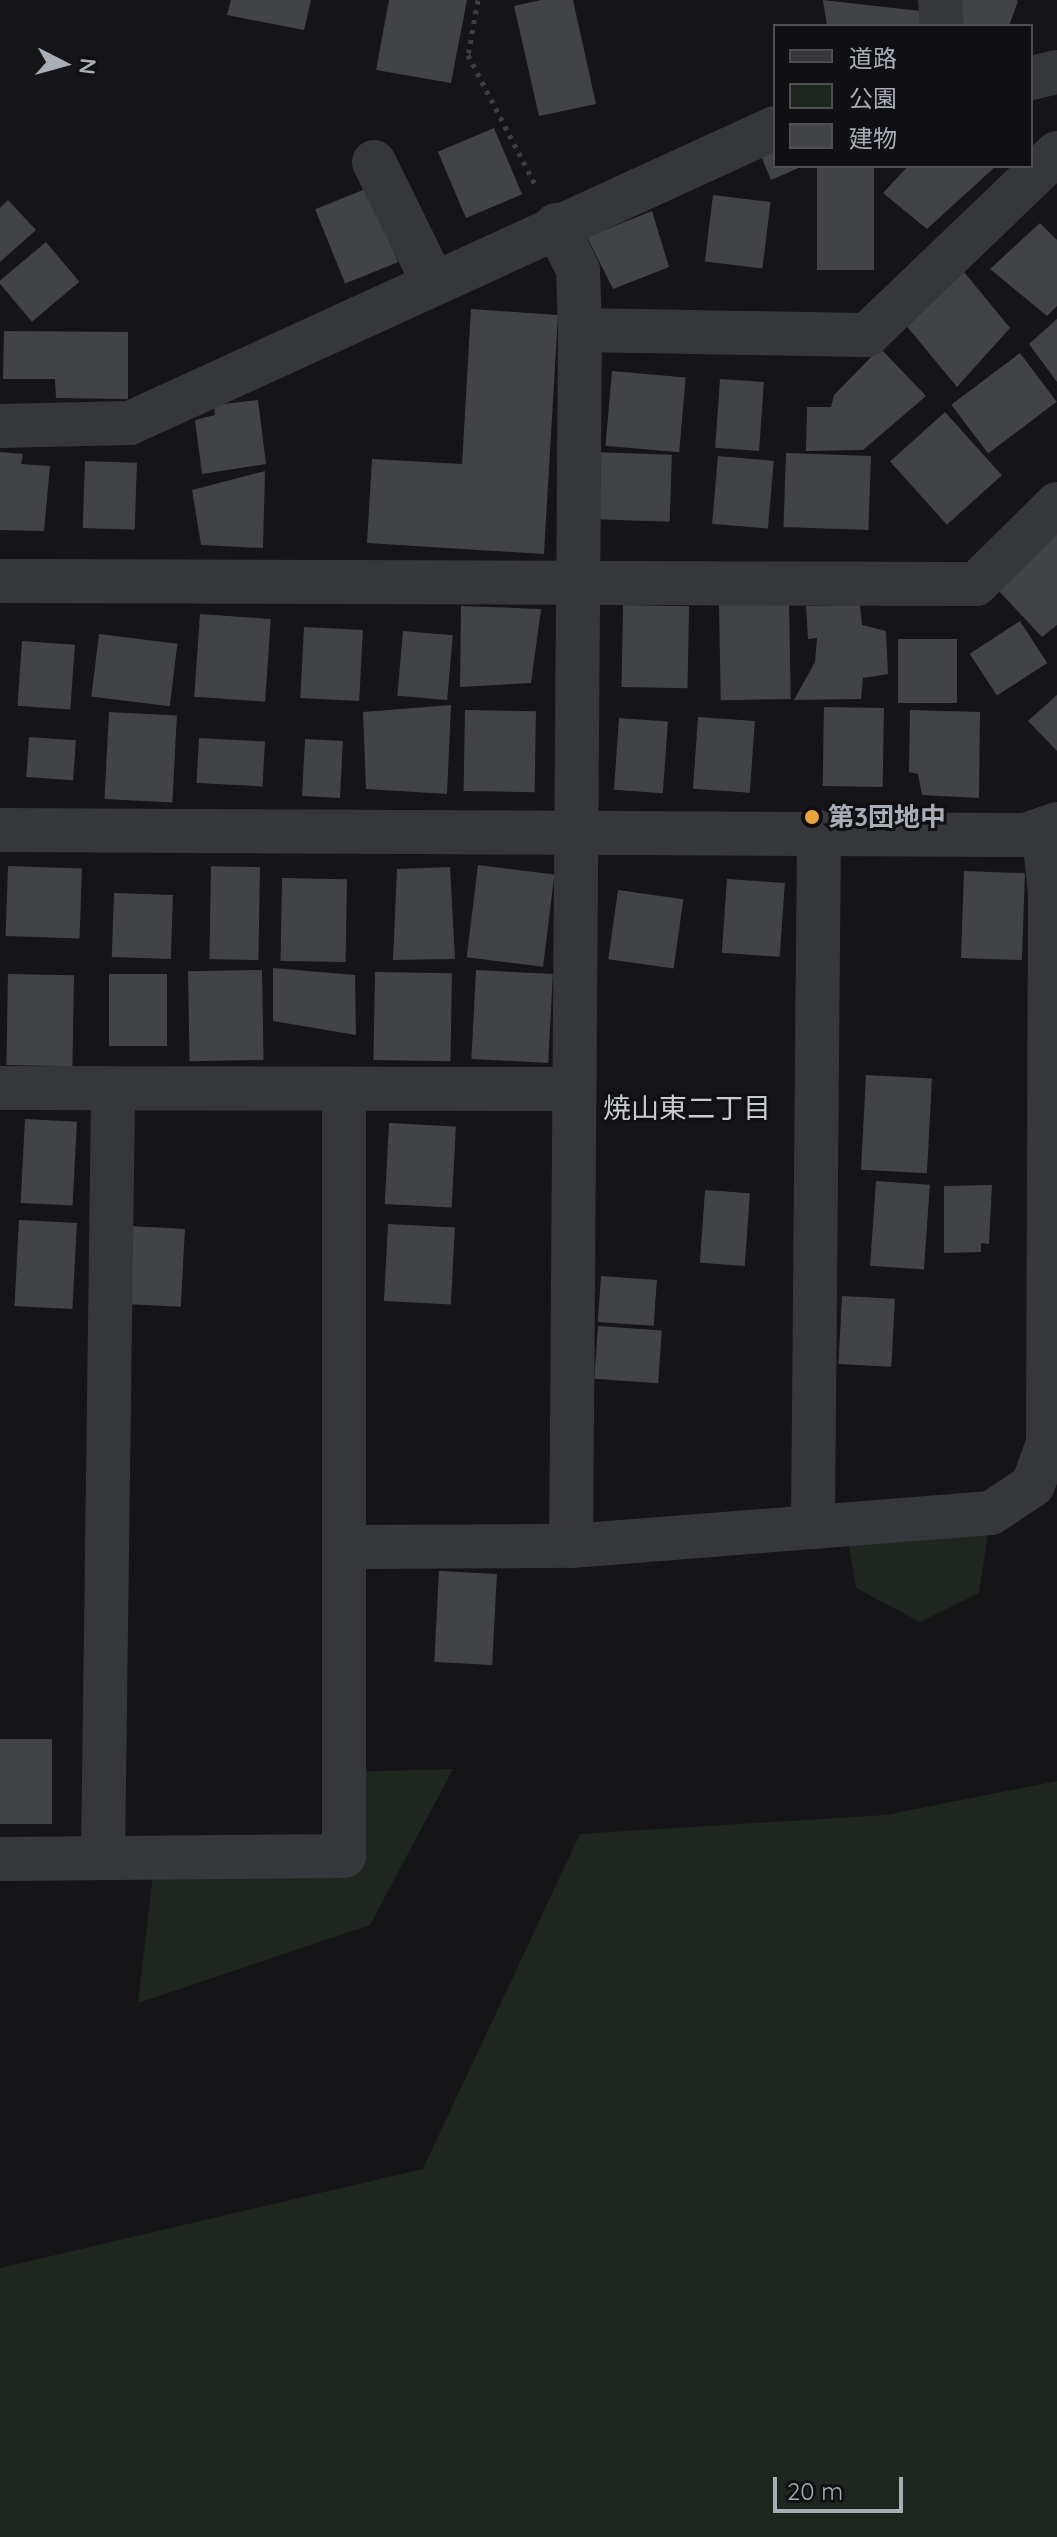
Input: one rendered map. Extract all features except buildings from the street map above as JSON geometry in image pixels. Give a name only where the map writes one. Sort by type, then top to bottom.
[{"type":"street","points":[[940,0],[942,24]]},
{"type":"street","points":[[1033,78],[1057,72]]},
{"type":"street","points":[[0,426],[130,423],[556,225],[773,129]]},
{"type":"street","points":[[580,330],[867,335],[1057,153]]},
{"type":"street","points":[[374,162],[433,282]]},
{"type":"street","points":[[556,225],[578,270],[580,330],[571,1546]]},
{"type":"street","points":[[0,581],[976,584],[1057,504]]},
{"type":"street","points":[[0,830],[1025,835],[1050,826],[1053,1314],[1048,1443],[1033,1485],[991,1513],[571,1546],[344,1547]]},
{"type":"street","points":[[813,1527],[819,832]]},
{"type":"street","points":[[0,1088],[573,1089]]},
{"type":"street","points":[[103,1858],[113,1089]]},
{"type":"street","points":[[0,1859],[344,1856],[344,1089]]},
{"type":"path","points":[[478,0],[468,55],[556,225]]},
{"type":"green space","points":[[991,1513],[979,1593],[920,1622],[856,1588],[845,1524]]},
{"type":"green space","points":[[453,1769],[370,1925],[138,2003],[155,1858],[344,1856],[344,1772]]},
{"type":"green space","points":[[1057,1781],[1057,2537],[0,2537],[0,2268],[423,2169],[580,1834],[886,1815]]},
{"type":"place","name":"第3団地中","points":[[812,817]]},
{"type":"district","name":"焼山東二丁目","points":[[687,1108]]}]
